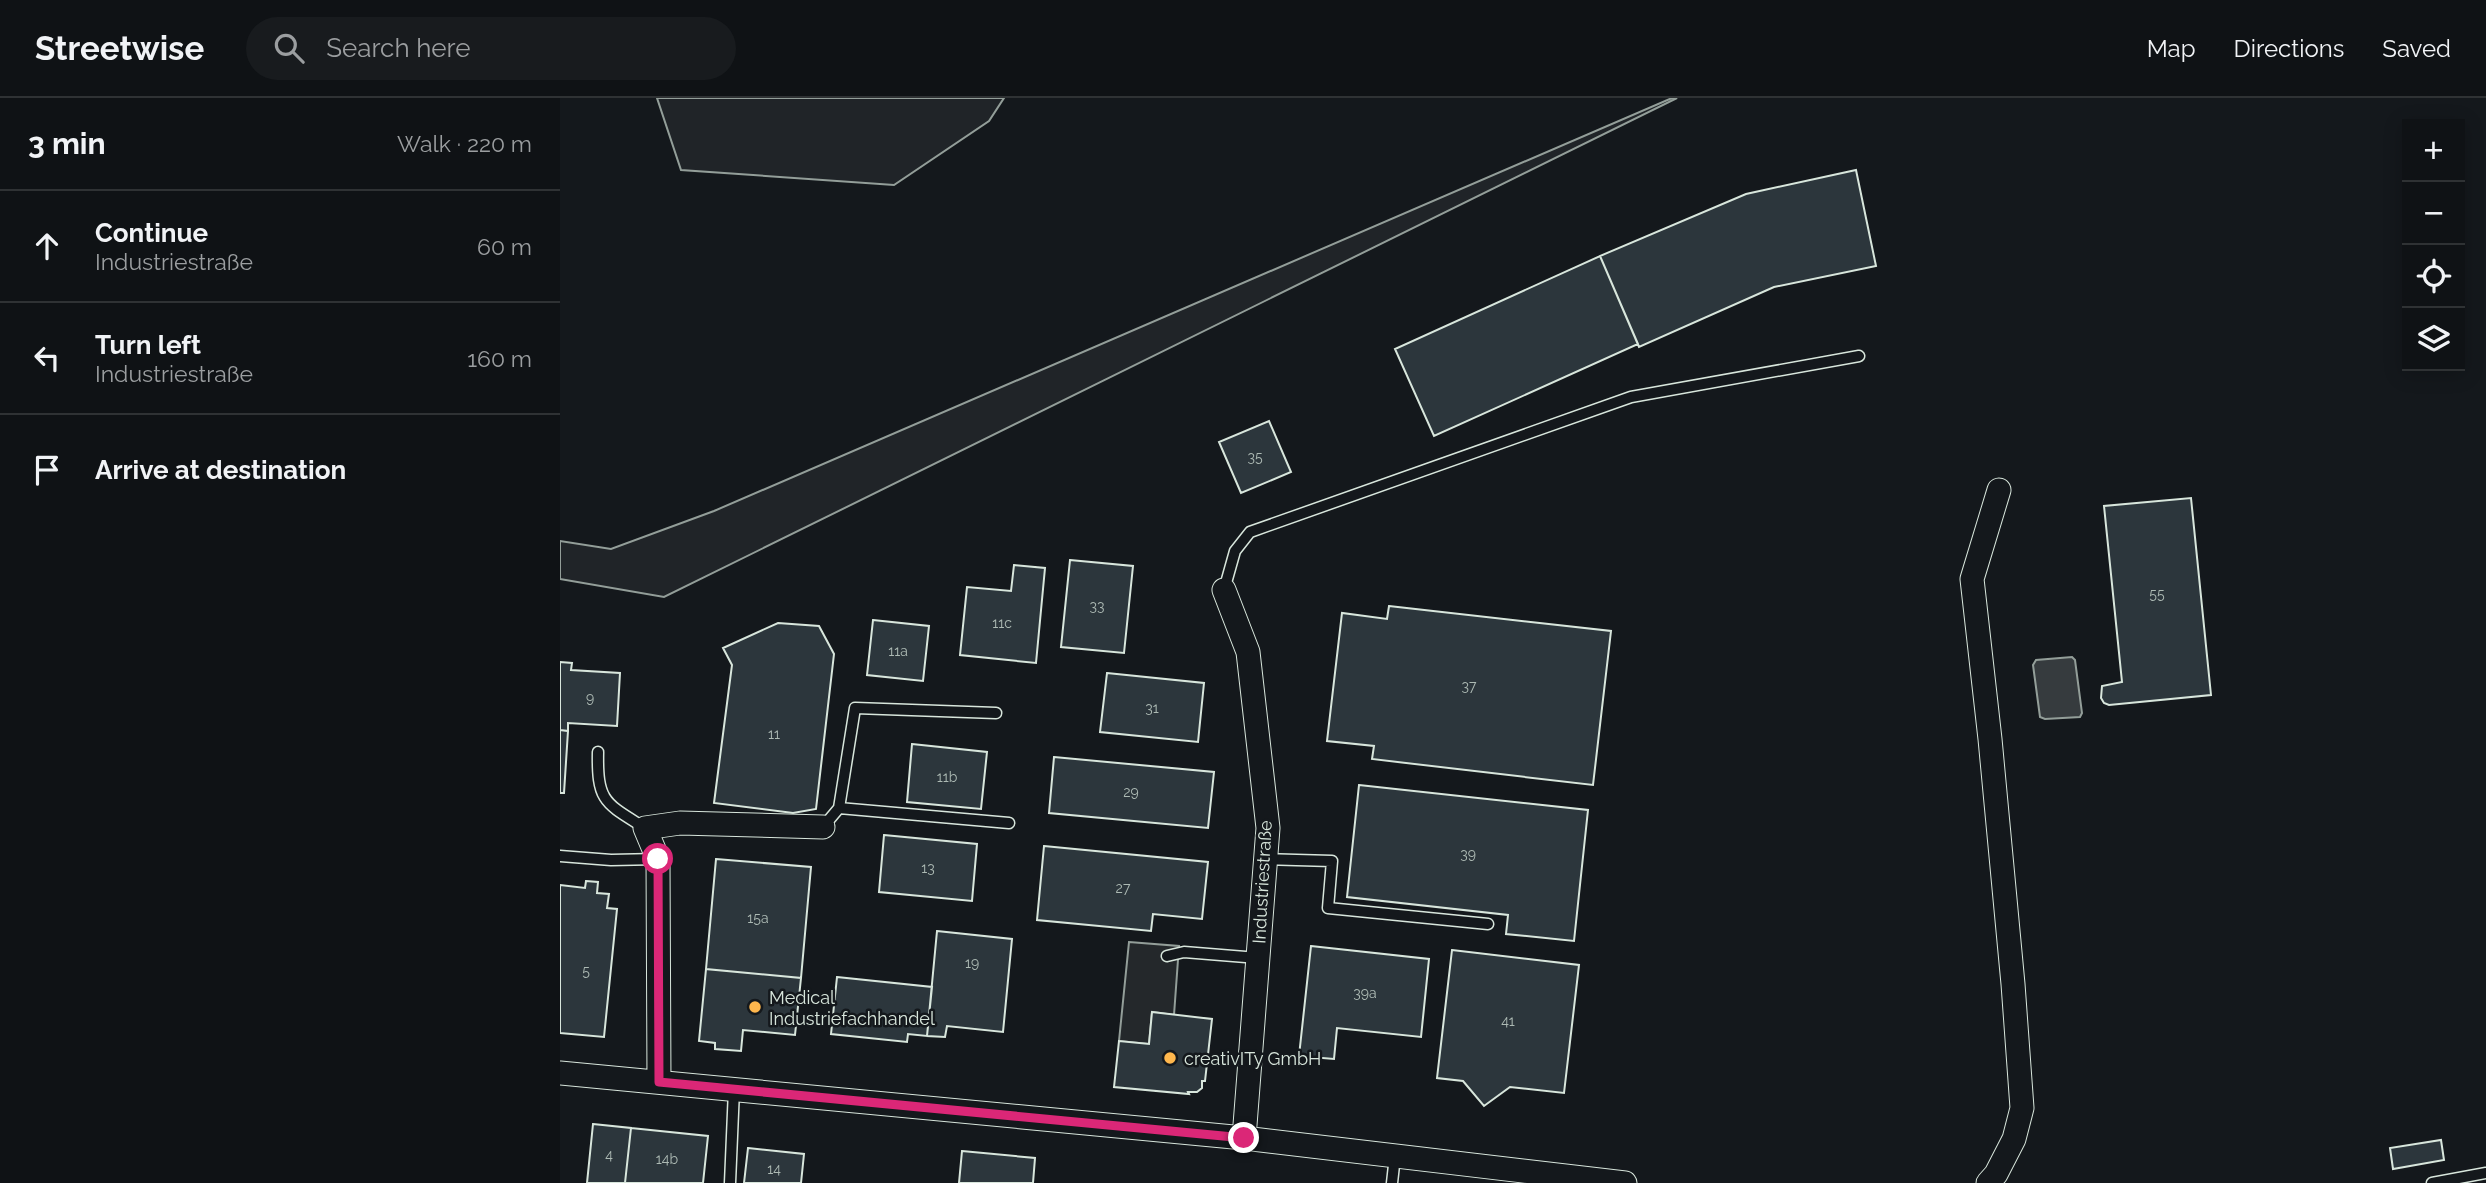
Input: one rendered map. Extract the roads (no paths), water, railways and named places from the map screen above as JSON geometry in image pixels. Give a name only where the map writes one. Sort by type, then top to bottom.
[{"type":"street","points":[[1988,1183],[1996,1174],[2014,1139],[2022,1108],[2011,957],[1972,579],[1999,490]]},
{"type":"street","name":"Industriestraße","points":[[1224,590],[1248,652],[1268,828],[1244,1138]]},
{"type":"street","points":[[659,1082],[658,859],[645,828],[680,823],[823,827]]},
{"type":"street","points":[[560,1073],[1244,1138],[1395,1156],[1533,1178],[1625,1183]]},
{"type":"lane","points":[[1224,590],[1235,551],[1250,531],[1630,397],[1859,356]]},
{"type":"lane","points":[[823,827],[839,808],[855,708],[996,713]]},
{"type":"lane","points":[[598,752],[598,778],[606,802],[645,828]]},
{"type":"lane","points":[[839,808],[1009,823]]},
{"type":"lane","points":[[560,856],[611,860],[658,859]]},
{"type":"lane","points":[[1265,859],[1332,861],[1328,908],[1488,924]]},
{"type":"lane","points":[[1167,956],[1184,952],[1258,958]]},
{"type":"lane","points":[[730,1183],[734,1089]]},
{"type":"lane","points":[[1392,1183],[1395,1156]]},
{"type":"lane","points":[[2432,1183],[2486,1173]]},
{"type":"place","name":"Medical Industriefachhandel","points":[[755,1007]]},
{"type":"place","name":"creativITy GmbH","points":[[1170,1058]]}]
